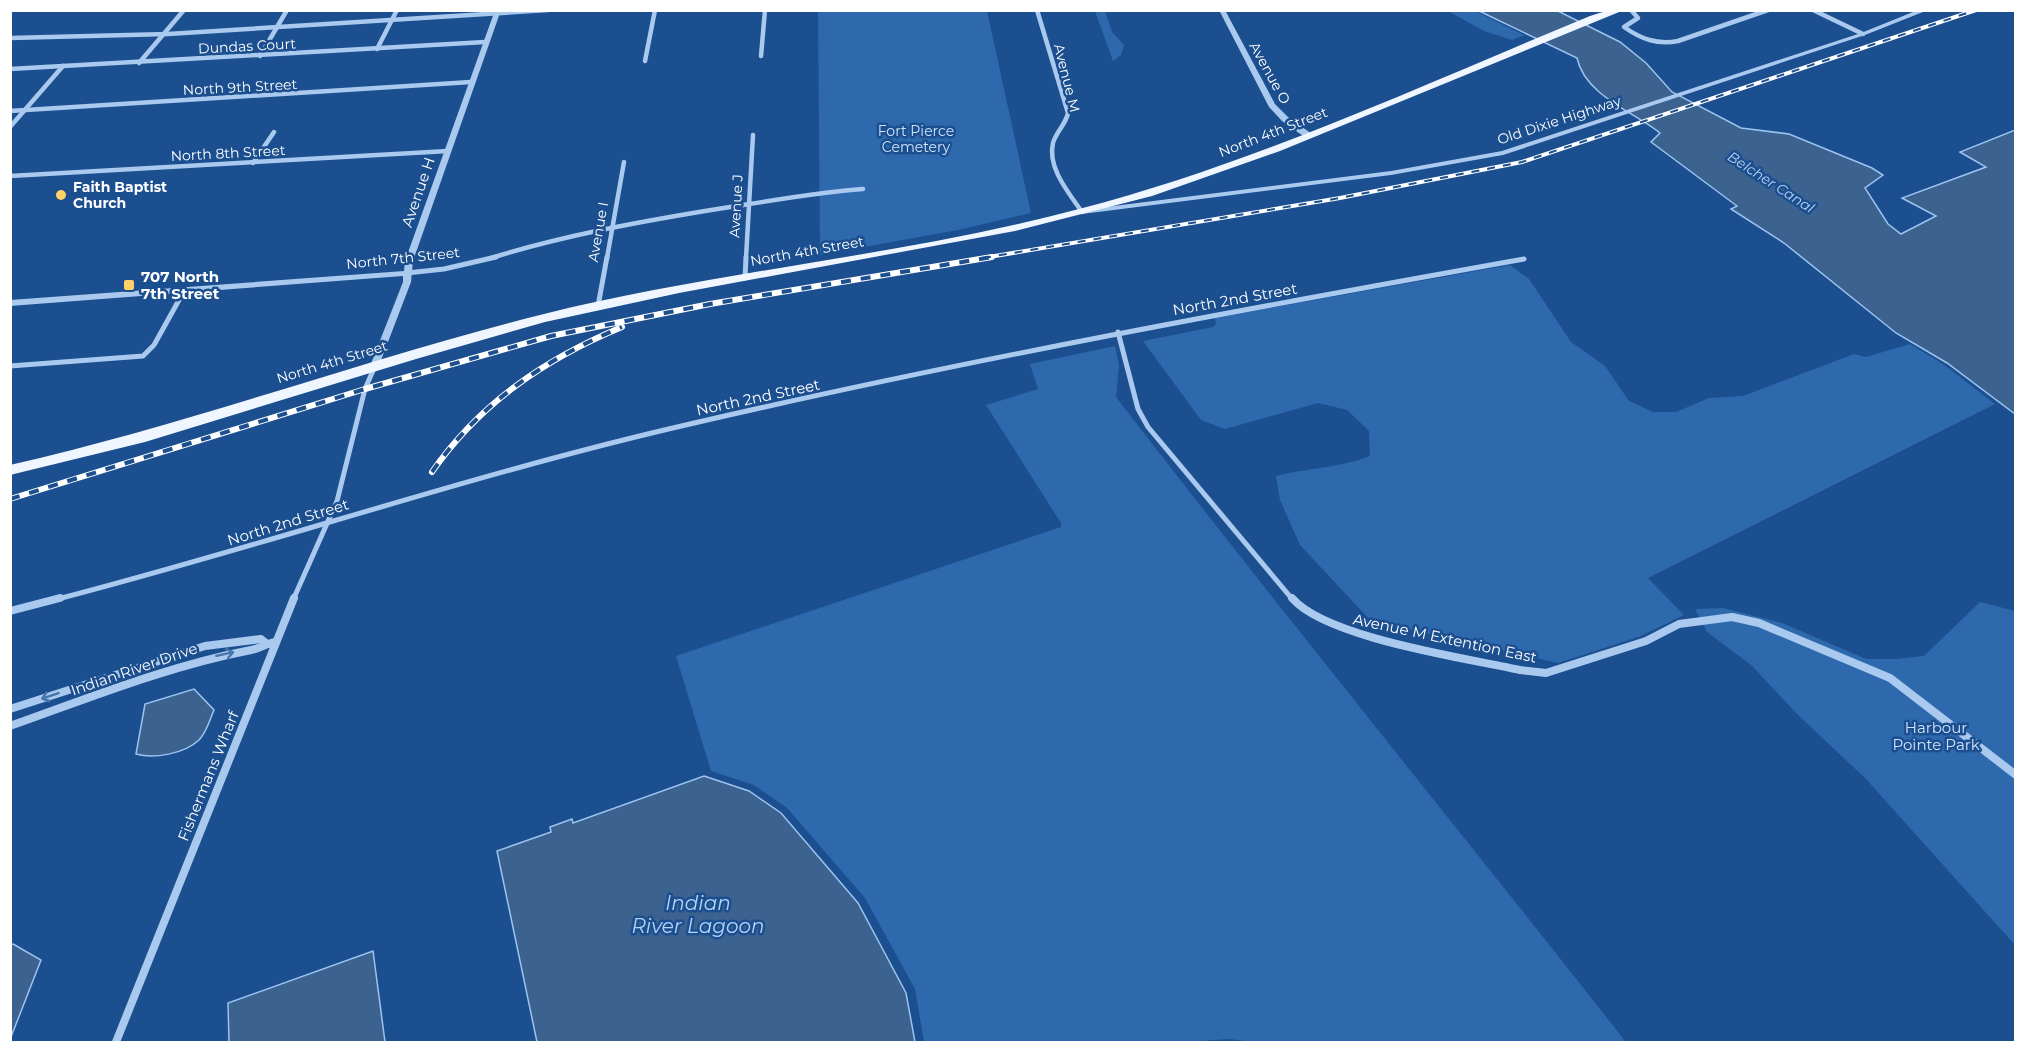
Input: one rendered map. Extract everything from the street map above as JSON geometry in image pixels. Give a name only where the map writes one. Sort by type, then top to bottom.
[{"type":"main road","points":[[1593,18],[1604,10]]},
{"type":"main road","points":[[1593,18],[1620,10]]},
{"type":"main road","name":"North 4th Street","points":[[10,470],[133,441],[375,366],[479,336],[598,306],[919,248],[1082,212],[1257,157],[1593,18]]},
{"type":"street","points":[[139,63],[184,10]]},
{"type":"street","points":[[260,56],[275,31],[273,28],[287,10]]},
{"type":"street","points":[[377,49],[397,10]]},
{"type":"street","points":[[10,38],[273,28],[548,10]]},
{"type":"street","points":[[645,61],[655,10]]},
{"type":"street","points":[[761,56],[765,10]]},
{"type":"street","name":"Avenue M","points":[[1037,10],[1068,113],[1067,121],[1053,143],[1051,153],[1064,182],[1082,212]]},
{"type":"street","name":"Avenue O","points":[[1222,10],[1272,105],[1285,119],[1309,136]]},
{"type":"street","points":[[1630,10],[1638,18],[1624,27],[1646,39],[1662,43],[1678,41],[1768,10]]},
{"type":"street","points":[[1813,10],[1863,34]]},
{"type":"street","name":"Old Dixie Highway","points":[[1082,212],[1391,173],[1503,153],[1863,34],[1925,10]]},
{"type":"street","name":"Avenue H","points":[[329,522],[337,501],[365,389],[407,282],[409,261],[497,12]]},
{"type":"street","name":"Dundas Court","points":[[10,69],[485,42]]},
{"type":"street","points":[[10,127],[63,66]]},
{"type":"street","name":"North 9th Street","points":[[10,111],[471,82]]},
{"type":"street","points":[[253,164],[274,132]]},
{"type":"street","name":"Avenue J","points":[[745,278],[753,135]]},
{"type":"street","name":"North 8th Street","points":[[10,176],[253,164],[448,151]]},
{"type":"street","name":"Avenue I","points":[[598,306],[610,227],[624,162]]},
{"type":"street","points":[[1166,187],[1174,198],[1188,200]]},
{"type":"street","name":"North 7th Street","points":[[10,303],[444,269],[482,261],[539,243],[610,227],[815,193],[863,189]]},
{"type":"street","name":"North 2nd Street","points":[[10,611],[166,571],[329,522],[664,430],[1118,332],[1524,259]]},
{"type":"street","points":[[10,366],[143,356],[154,345],[184,291]]},
{"type":"street","name":"Avenue M Extention East","points":[[1118,332],[1138,409],[1148,427],[1296,603],[1319,620],[1354,633],[1520,670],[1546,673],[1646,641],[1679,624],[1722,618],[1759,623],[1852,660],[1890,678],[2016,775]]},
{"type":"street","name":"Fishermans Wharf","points":[[116,1042],[276,642],[312,556],[329,522]]},
{"type":"street","name":"Indian River Drive","points":[[10,709],[205,646],[237,640],[261,639],[266,643]]},
{"type":"street","name":"Indian River Drive","points":[[10,726],[172,669],[204,659],[258,649],[266,643],[276,642]]},
{"type":"green space","name":"Fort Pierce Cemetery","points":[[818,11],[987,11],[1031,213],[958,230],[820,255]]},
{"type":"green space","points":[[1095,11],[1105,11],[1112,32],[1124,45],[1121,55],[1113,61]]},
{"type":"green space","points":[[1448,11],[1475,11],[1524,35],[1512,40],[1484,31]]},
{"type":"green space","points":[[1510,265],[1529,279],[1571,342],[1605,366],[1629,401],[1653,412],[1676,412],[1709,398],[1743,396],[1854,354],[1866,357],[1910,344],[1943,364],[1995,404],[1648,578],[1684,615],[1641,636],[1558,663],[1371,621],[1300,545],[1280,500],[1276,476],[1347,463],[1370,456],[1369,431],[1347,410],[1318,403],[1225,429],[1201,420],[1143,341],[1213,327],[1216,324],[1215,318]]},
{"type":"green space","points":[[1115,346],[1119,365],[1116,397],[1626,1042],[1251,1042],[1230,1039],[1185,1042],[924,1042],[915,989],[865,898],[787,808],[754,785],[711,771],[676,656],[1061,527],[1061,523],[986,405],[1038,389],[1030,364]]},
{"type":"green space","name":"Harbour Pointe Park","points":[[1980,602],[2015,611],[2015,945],[1865,778],[1798,715],[1751,665],[1707,632],[1695,609],[1723,608],[1782,623],[1866,659],[1896,659],[1924,656]]},
{"type":"water","name":"Belcher Canal","points":[[1479,11],[1558,11],[1620,42],[1646,63],[1672,92],[1741,128],[1789,134],[1872,168],[1883,175],[1865,188],[1888,224],[1901,234],[1936,216],[1902,198],[1986,167],[1960,152],[2015,130],[2015,414],[1947,363],[1896,333],[1784,243],[1731,209],[1737,206],[1651,142],[1660,133],[1599,92],[1589,82],[1577,58]]},
{"type":"water","points":[[194,689],[214,710],[202,737],[193,745],[177,752],[151,756],[136,754],[145,704]]},
{"type":"water","name":"Indian River Lagoon","points":[[704,776],[749,791],[781,813],[858,903],[906,993],[915,1042],[537,1042],[497,851],[551,832],[550,827],[572,819],[573,823]]},
{"type":"water","points":[[13,944],[41,960],[11,1037],[10,945]]},
{"type":"water","points":[[373,951],[385,1042],[229,1042],[228,1003]]},
{"type":"railway","points":[[983,258],[1340,198],[1522,162],[1976,10]]},
{"type":"railway","points":[[10,499],[365,389],[551,336],[710,304],[992,257]]},
{"type":"railway","points":[[432,472],[471,425],[516,386],[567,353],[622,327]]},
{"type":"place","name":"Faith Baptist Church","points":[[61,195]]},
{"type":"place","name":"707 North 7th Street","points":[[129,285]]}]
